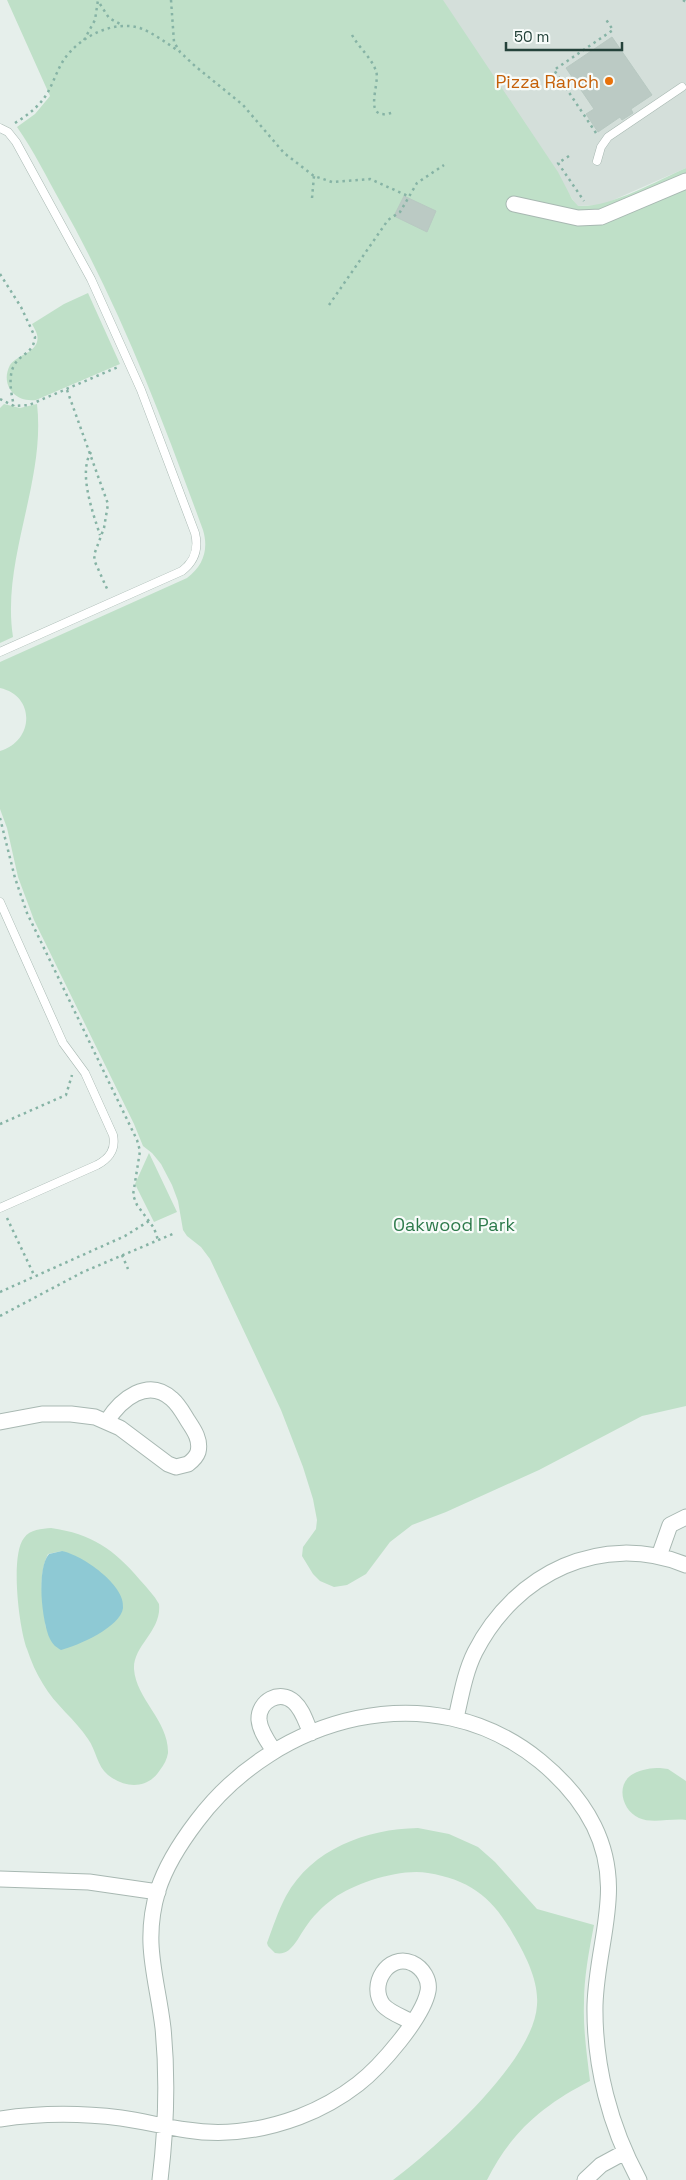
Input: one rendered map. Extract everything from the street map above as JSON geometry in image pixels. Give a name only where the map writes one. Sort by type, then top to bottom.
[{"type":"street","points":[[514,204],[578,218],[601,217],[686,180]]},
{"type":"street","points":[[0,1422],[29,1416],[54,1414],[81,1415],[107,1421],[132,1436],[162,1460],[173,1466],[188,1464],[198,1452],[198,1439],[179,1406],[168,1395],[159,1391],[147,1390],[130,1396],[118,1405],[107,1421]]},
{"type":"street","points":[[660,1556],[670,1525],[686,1517]]},
{"type":"street","points":[[456,1718],[469,1667],[479,1644],[501,1613],[525,1589],[557,1570],[585,1559],[628,1552],[660,1556],[686,1565]]},
{"type":"street","points":[[274,1751],[262,1731],[259,1718],[264,1704],[274,1697],[284,1697],[296,1704],[311,1733]]},
{"type":"street","points":[[160,2180],[165,2126],[164,2044],[150,1950],[152,1918],[158,1892],[177,1850],[204,1811],[233,1782],[274,1751],[311,1733],[343,1722],[395,1713],[420,1713],[456,1718],[507,1738],[545,1765],[578,1800],[599,1837],[606,1860],[610,1894],[597,1977],[595,2010],[597,2040],[606,2092],[625,2152],[639,2180]]},
{"type":"street","points":[[0,1879],[88,1882],[158,1892]]},
{"type":"street","points":[[0,2119],[53,2114],[79,2114],[119,2118],[203,2132],[236,2131],[269,2126],[307,2114],[344,2094],[372,2073],[392,2051],[412,2022]]},
{"type":"street","points":[[585,2180],[601,2165],[625,2152]]},
{"type":"lane","points":[[596,161],[604,141],[610,135],[682,87]]},
{"type":"lane","points":[[0,652],[182,571],[191,562],[197,549],[195,533],[129,362],[77,251],[16,142],[3,129]]},
{"type":"lane","points":[[0,902],[63,1043],[80,1066],[113,1134],[114,1143],[111,1154],[97,1165],[1,1208]]},
{"type":"path","points":[[98,0],[109,18],[126,26],[147,31],[180,52],[243,105],[284,153],[314,176],[332,182],[370,179],[408,196]]},
{"type":"path","points":[[3,129],[30,113],[42,101],[64,59],[91,30],[98,12],[98,0]]},
{"type":"path","points":[[170,0],[174,42],[180,52]]},
{"type":"path","points":[[599,136],[554,70],[613,30],[605,18]]},
{"type":"path","points":[[78,45],[103,30],[126,26]]},
{"type":"path","points":[[352,35],[369,58],[377,73],[373,101],[374,107],[379,113],[394,112]]},
{"type":"path","points":[[569,156],[558,164],[584,201]]},
{"type":"path","points":[[329,305],[388,220],[400,212],[416,183],[444,165]]},
{"type":"path","points":[[312,198],[314,176]]},
{"type":"path","points":[[0,274],[21,307],[35,337],[32,347],[13,358]]},
{"type":"path","points":[[0,399],[14,406],[29,405],[129,362]]},
{"type":"path","points":[[6,385],[14,406]]},
{"type":"path","points":[[67,390],[108,504],[100,537],[94,550],[94,558],[113,602]]},
{"type":"path","points":[[90,452],[87,460],[86,479],[100,537]]},
{"type":"path","points":[[0,818],[15,878],[27,913],[137,1140],[140,1152],[132,1195],[137,1205],[150,1221],[158,1240]]},
{"type":"path","points":[[0,1124],[68,1094],[71,1077],[80,1066]]},
{"type":"path","points":[[1,1208],[34,1276]]},
{"type":"path","points":[[0,1292],[125,1236],[150,1221]]},
{"type":"path","points":[[0,1316],[83,1272],[175,1233]]},
{"type":"path","points":[[122,1254],[128,1268]]},
{"type":"shaded area","points":[[439,0],[686,0],[686,168],[602,205],[577,206]]},
{"type":"green space","name":"Oakwood Park","points":[[7,0],[443,0],[558,172],[572,199],[578,206],[604,203],[686,168],[686,1406],[642,1416],[539,1470],[446,1512],[412,1525],[390,1542],[366,1574],[347,1585],[334,1587],[320,1581],[313,1574],[302,1556],[303,1547],[316,1529],[317,1520],[303,1467],[281,1410],[210,1259],[201,1247],[187,1236],[183,1230],[178,1201],[172,1185],[161,1164],[143,1146],[34,920],[18,877],[7,828],[0,809],[0,751],[11,746],[19,738],[24,729],[26,719],[25,709],[20,700],[12,693],[0,688],[0,662],[187,578],[201,563],[205,551],[203,530],[172,446],[121,323],[82,242],[35,155],[17,127],[35,114],[50,96]]},
{"type":"green space","points":[[88,293],[120,364],[36,400],[28,400],[15,395],[8,385],[7,372],[13,362],[35,346],[37,337],[32,324],[64,304]]},
{"type":"green space","points":[[4,404],[20,408],[37,404],[38,433],[35,462],[13,579],[11,608],[13,637],[0,643],[0,408]]},
{"type":"green space","points":[[149,1153],[177,1212],[154,1222],[135,1184]]},
{"type":"green space","points":[[51,1528],[79,1534],[111,1552],[130,1569],[159,1604],[159,1614],[156,1622],[138,1653],[134,1669],[140,1690],[163,1731],[167,1741],[168,1753],[164,1764],[155,1776],[143,1784],[129,1785],[122,1783],[104,1771],[88,1739],[48,1692],[30,1658],[21,1625],[17,1592],[17,1560],[24,1538],[29,1533]],"holes":[[[62,1551],[46,1628],[42,1600],[43,1572],[48,1554]]]},
{"type":"green space","points":[[660,1768],[668,1769],[686,1781],[686,1820],[644,1820],[633,1815],[625,1804],[623,1790],[627,1778],[640,1771]]},
{"type":"green space","points":[[418,1828],[449,1834],[478,1847],[495,1862],[537,1909],[594,1925],[584,1993],[585,2032],[590,2081],[557,2100],[530,2122],[507,2148],[487,2180],[393,2180],[434,2147],[480,2101],[502,2076],[532,2027],[537,2005],[536,1987],[533,1977],[513,1934],[488,1900],[468,1886],[443,1876],[417,1872],[392,1875],[366,1882],[334,1898],[314,1916],[294,1945],[286,1952],[275,1953],[267,1943],[286,1896],[310,1866],[325,1854],[342,1845],[379,1832]]},
{"type":"water","points":[[62,1551],[80,1558],[101,1572],[118,1590],[123,1608],[115,1622],[107,1629],[87,1640],[61,1650],[52,1643],[47,1631],[41,1583],[45,1561],[49,1554]]},
{"type":"building","name":"Pizza Ranch","points":[[612,37],[652,95],[631,109],[633,113],[622,120],[620,117],[598,132],[586,114],[594,109],[566,68]]},
{"type":"building","points":[[404,196],[436,211],[427,232],[394,216]]},
{"type":"place","name":"Pizza Ranch","points":[[609,81]]}]
